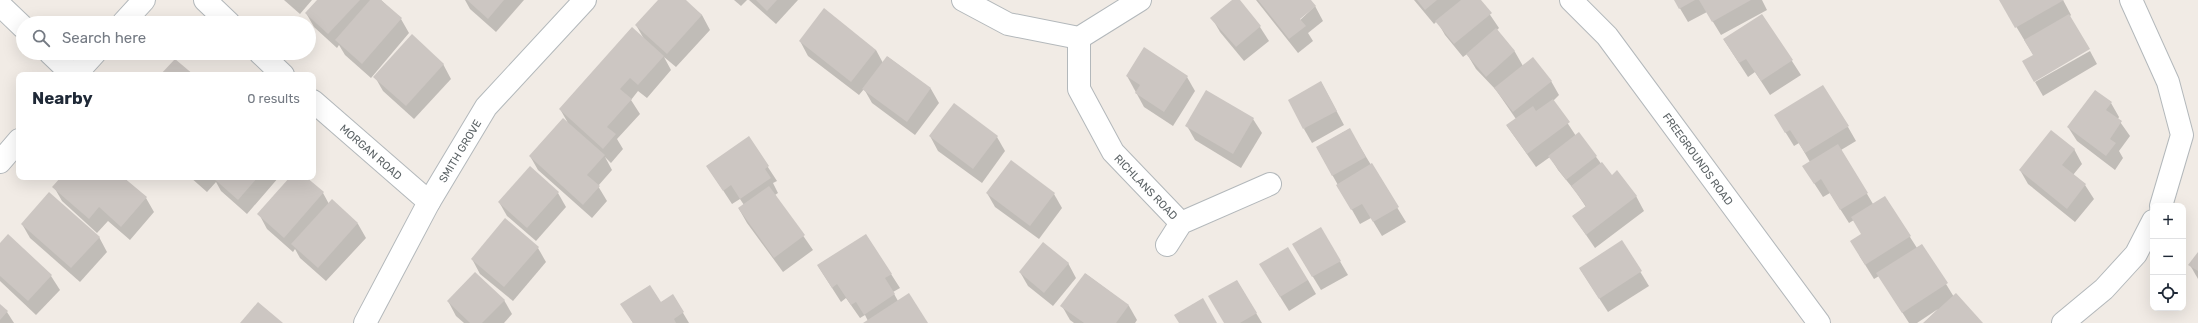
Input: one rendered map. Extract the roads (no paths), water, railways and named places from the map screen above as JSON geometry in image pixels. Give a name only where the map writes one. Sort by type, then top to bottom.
[{"type":"street","points":[[129,16],[144,0]]},
{"type":"street","points":[[205,0],[222,16]]},
{"type":"street","name":"SMITH GROVE","points":[[365,323],[429,202],[486,107],[585,0]]},
{"type":"street","points":[[963,0],[1008,24],[1079,38],[1140,0]]},
{"type":"street","name":"FREEGROUNDS ROAD","points":[[1571,0],[1607,36],[1819,323]]},
{"type":"street","points":[[2131,0],[2168,82],[2190,136],[2162,203]]},
{"type":"street","points":[[0,5],[16,20]]},
{"type":"street","name":"RICHLANS ROAD","points":[[1079,38],[1079,89],[1113,152],[1181,223]]},
{"type":"street","points":[[58,60],[71,72]]},
{"type":"street","points":[[77,72],[88,60]]},
{"type":"street","points":[[267,60],[280,72]]},
{"type":"street","name":"MORGAN ROAD","points":[[316,104],[429,202]]},
{"type":"street","points":[[0,162],[16,143]]},
{"type":"street","name":"RICHLANS ROAD","points":[[1167,245],[1181,223],[1270,184]]},
{"type":"street","points":[[2062,323],[2104,290],[2136,254],[2150,227]]}]
